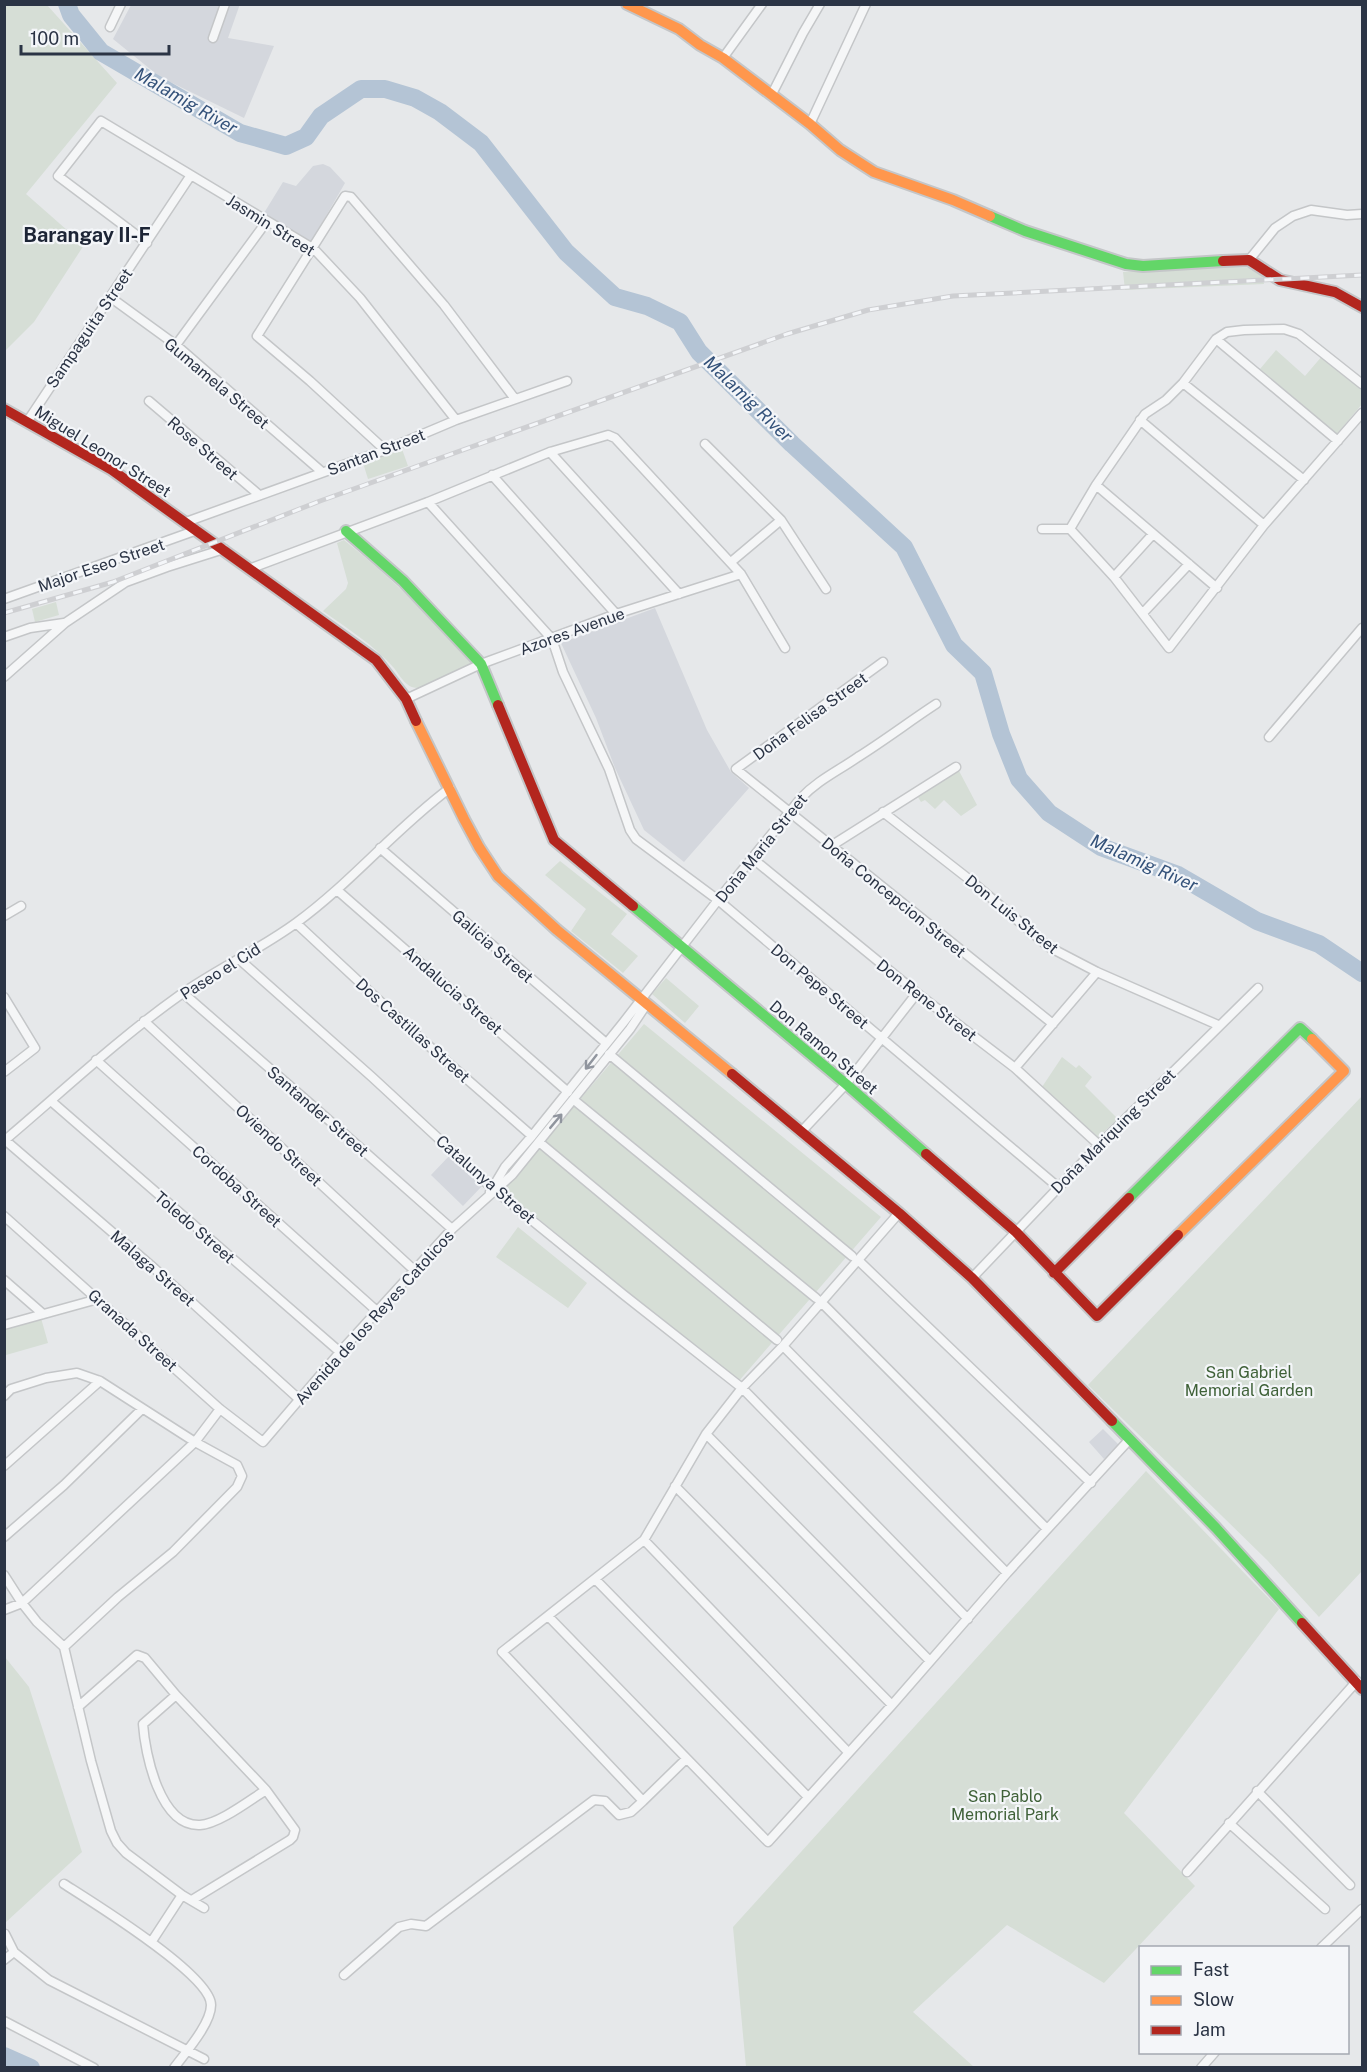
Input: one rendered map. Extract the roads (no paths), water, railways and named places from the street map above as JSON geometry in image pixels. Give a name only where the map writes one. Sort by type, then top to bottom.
[{"type":"street","points":[[110,27],[121,4]]},
{"type":"street","points":[[213,38],[225,4]]},
{"type":"street","points":[[627,4],[679,29],[700,45],[723,58],[772,94],[840,150],[874,172],[953,200],[1025,231],[1126,264],[1143,266],[1249,260],[1280,280],[1335,292],[1362,307]]},
{"type":"street","points":[[723,58],[762,4]]},
{"type":"street","points":[[772,94],[820,4]]},
{"type":"street","points":[[810,124],[866,4]]},
{"type":"street","name":"Jasmin Street","points":[[147,243],[58,176],[102,121],[314,249],[360,298],[456,420]]},
{"type":"street","name":"Sampaguita Street","points":[[27,422],[191,175]]},
{"type":"street","points":[[386,450],[257,336],[314,249],[344,197],[351,197],[444,305],[515,399]]},
{"type":"street","points":[[1249,260],[1275,228],[1293,216],[1311,210],[1347,215],[1362,214]]},
{"type":"street","points":[[176,345],[267,221]]},
{"type":"street","name":"Gumamela Street","points":[[110,297],[176,345],[322,472]]},
{"type":"street","points":[[1070,529],[1096,485],[1140,420],[1156,405],[1167,400],[1183,383],[1216,339],[1227,332],[1289,330],[1299,334],[1362,384]]},
{"type":"street","points":[[1216,339],[1338,441]]},
{"type":"street","name":"Santan Street","points":[[186,522],[258,494],[386,450],[456,420],[567,381]]},
{"type":"street","points":[[1183,383],[1304,480]]},
{"type":"street","name":"Rose Street","points":[[148,401],[258,494]]},
{"type":"street","name":"Miguel Leonor Street","points":[[4,409],[112,470],[376,660],[406,699],[479,847],[498,876],[557,930],[802,1131],[972,1278],[1216,1528],[1360,1685]]},
{"type":"street","points":[[1042,529],[1070,529],[1114,577],[1169,648],[1264,525],[1362,413]]},
{"type":"street","points":[[1140,420],[1264,525]]},
{"type":"street","points":[[249,569],[428,502],[550,452],[600,436],[612,436],[741,574],[785,648]]},
{"type":"street","points":[[705,444],[781,520],[826,589]]},
{"type":"street","points":[[550,452],[679,594]]},
{"type":"street","points":[[492,475],[616,614]]},
{"type":"street","points":[[1096,485],[1217,588]]},
{"type":"street","points":[[428,502],[552,639]]},
{"type":"street","points":[[731,562],[781,520]]},
{"type":"street","name":"Major Eseo Street","points":[[4,599],[197,530]]},
{"type":"street","points":[[346,531],[403,581],[481,664]]},
{"type":"street","points":[[1114,577],[1153,534]]},
{"type":"street","points":[[4,677],[65,623],[126,582],[224,549]]},
{"type":"street","points":[[1143,613],[1189,564]]},
{"type":"street","name":"Azores Avenue","points":[[406,699],[481,664],[616,614],[741,574]]},
{"type":"street","points":[[4,637],[30,628],[65,623]]},
{"type":"street","points":[[1269,737],[1362,628]]},
{"type":"street","name":"Don Pepe Street","points":[[552,639],[563,672],[609,769],[630,830],[636,839],[718,900],[1058,1187]]},
{"type":"street","name":"Doña Felisa Street","points":[[736,769],[883,662]]},
{"type":"street","name":"Don Ramon Street","points":[[481,664],[554,840],[846,1084],[1016,1232],[1054,1273],[1097,1316],[1344,1071],[1300,1028],[1054,1273]]},
{"type":"street","name":"Doña Maria Street","points":[[643,1002],[718,900],[813,786],[936,704]]},
{"type":"street","points":[[831,846],[956,766]]},
{"type":"street","name":"Doña Concepcion Street","points":[[736,769],[1053,1024]]},
{"type":"street","name":"Paseo el Cid","points":[[4,1140],[144,1021],[183,993],[240,960],[296,923],[337,890],[380,848],[450,788]]},
{"type":"street","name":"Don Luis Street","points":[[884,812],[970,880],[1041,941],[1097,972],[1218,1025]]},
{"type":"street","name":"Galicia Street","points":[[380,848],[606,1043]]},
{"type":"street","name":"Don Rene Street","points":[[752,858],[917,993],[1015,1068],[1099,1145]]},
{"type":"street","name":"Andalucia Street","points":[[337,890],[568,1092]]},
{"type":"street","points":[[4,916],[21,906]]},
{"type":"street","name":"Dos Castillas Street","points":[[296,923],[413,1032],[535,1139],[780,1343],[1006,1574]]},
{"type":"street","name":"Catalunya Street","points":[[240,960],[372,1077],[492,1191],[742,1388],[968,1619]]},
{"type":"street","points":[[1015,1068],[1097,972]]},
{"type":"street","name":"Doña Mariquing Street","points":[[972,1278],[1099,1145],[1258,988]]},
{"type":"street","name":"Santander Street","points":[[183,993],[452,1230]]},
{"type":"street","points":[[802,1131],[846,1084],[917,993]]},
{"type":"street","points":[[4,997],[35,1048],[4,1072]]},
{"type":"street","name":"Avenida de los Reyes Catolicos","points":[[263,1442],[414,1270],[492,1191],[512,1175],[568,1092],[606,1043],[643,1002]]},
{"type":"street","name":"Avenida de los Reyes Catolicos","points":[[535,1139],[574,1100],[630,1029],[643,1002]]},
{"type":"street","name":"Oviendo Street","points":[[144,1021],[414,1270]]},
{"type":"street","points":[[609,1054],[855,1258],[1091,1483]]},
{"type":"street","name":"Cordoba Street","points":[[96,1060],[378,1312]]},
{"type":"street","points":[[574,1100],[818,1299],[1047,1529]]},
{"type":"street","name":"Toledo Street","points":[[51,1101],[340,1352]]},
{"type":"street","name":"Malaga Street","points":[[4,1140],[155,1269],[300,1400]]},
{"type":"street","points":[[643,1801],[502,1652],[644,1540],[705,1434],[818,1299],[899,1213]]},
{"type":"street","name":"Granada Street","points":[[4,1216],[220,1409],[263,1442]]},
{"type":"street","points":[[4,1280],[43,1314]]},
{"type":"street","points":[[4,1325],[98,1299]]},
{"type":"street","points":[[4,1396],[11,1389],[46,1378],[77,1372],[100,1381],[195,1442],[237,1465],[242,1476],[237,1486],[173,1552],[118,1597],[64,1647]]},
{"type":"street","points":[[4,1466],[100,1381]]},
{"type":"street","points":[[4,1537],[64,1485],[142,1409]]},
{"type":"street","points":[[4,1610],[22,1603],[195,1442],[220,1409]]},
{"type":"street","points":[[705,1434],[930,1661]]},
{"type":"street","points":[[548,1616],[768,1842],[1006,1574],[1129,1440]]},
{"type":"street","points":[[675,1486],[892,1705]]},
{"type":"street","points":[[644,1540],[848,1752]]},
{"type":"street","points":[[4,1575],[37,1622],[64,1647],[107,1820],[117,1843],[126,1853],[182,1895],[204,1908]]},
{"type":"street","points":[[596,1580],[808,1797]]},
{"type":"street","points":[[78,1707],[137,1655],[145,1658],[176,1695],[266,1790],[295,1830],[293,1837],[192,1900]]},
{"type":"street","points":[[1187,1872],[1257,1791],[1360,1685]]},
{"type":"street","points":[[176,1695],[143,1724],[144,1739],[155,1782],[170,1810],[186,1823],[202,1825],[229,1814],[266,1790]]},
{"type":"street","points":[[344,1975],[399,1927],[411,1924],[426,1926],[594,1800],[605,1801],[619,1815],[631,1812],[686,1759]]},
{"type":"street","points":[[1257,1791],[1350,1885]]},
{"type":"street","points":[[1229,1823],[1325,1908]]},
{"type":"street","points":[[64,1884],[152,1941],[208,1994],[211,2000],[210,2018],[174,2067]]},
{"type":"street","points":[[152,1941],[182,1895]]},
{"type":"street","points":[[1322,1946],[1362,1909]]},
{"type":"street","points":[[5,1934],[14,1952],[49,1980],[204,2059]]},
{"type":"street","points":[[4,1960],[14,1952]]},
{"type":"street","points":[[4,2021],[94,2067]]},
{"type":"street","points":[[1201,2067],[1213,2054]]},
{"type":"waterway","name":"Malamig River","points":[[67,4],[71,15],[101,52],[240,133],[286,146],[306,137],[321,116],[361,89],[385,89],[415,98],[440,112],[481,143],[566,252],[615,297],[647,306],[680,322],[699,352],[792,444],[904,547],[954,645],[983,673],[1001,734],[1019,779],[1049,813],[1101,847],[1178,875],[1257,921],[1319,944],[1362,973]]},
{"type":"waterway","points":[[4,2056],[31,2068]]},
{"type":"railway","points":[[4,613],[113,582],[320,501],[787,334],[868,310],[953,296],[1362,275]]},
{"type":"district","name":"Barangay II-F","points":[[87,235]]},
{"type":"park label","name":"San Gabriel Memorial Garden","points":[[1249,1381]]},
{"type":"park label","name":"San Pablo Memorial Park","points":[[1005,1805]]}]
